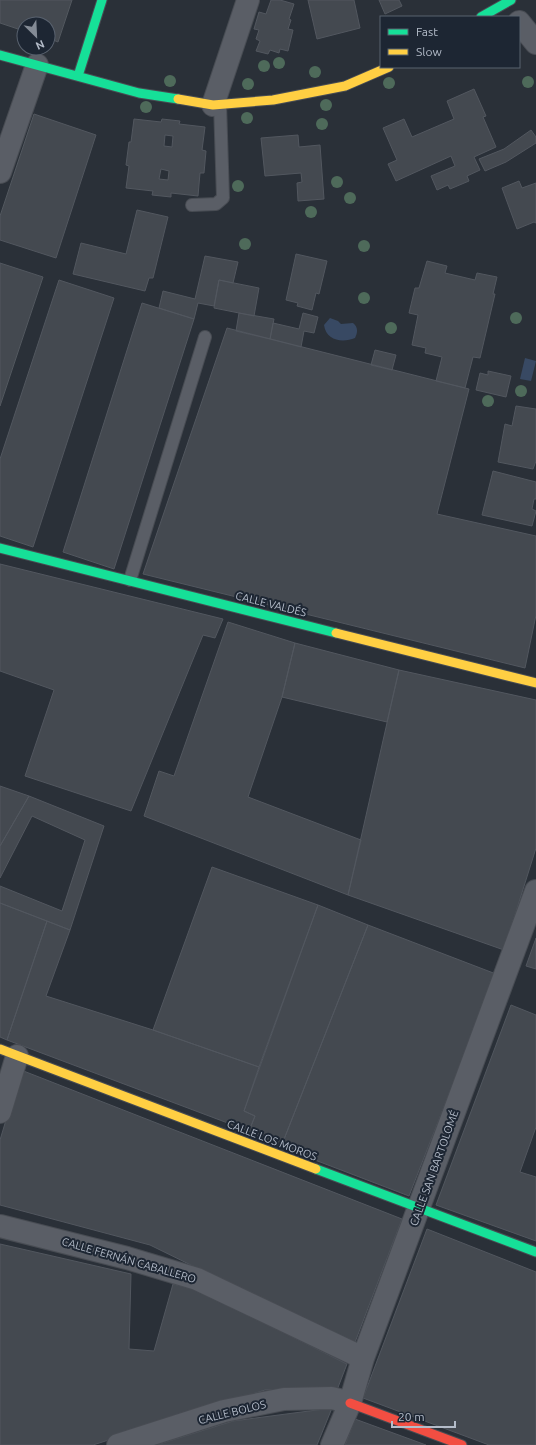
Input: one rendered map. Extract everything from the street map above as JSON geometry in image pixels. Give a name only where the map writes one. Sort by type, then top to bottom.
[{"type":"street","points":[[78,76],[102,0]]},
{"type":"street","points":[[217,105],[248,0]]},
{"type":"street","points":[[483,16],[508,5]]},
{"type":"street","points":[[520,23],[536,43]]},
{"type":"street","points":[[0,55],[139,93],[217,105],[273,100],[345,86],[387,68]]},
{"type":"street","points":[[0,172],[37,65]]},
{"type":"street","name":"CALLE VALDÉS","points":[[0,548],[536,683]]},
{"type":"street","name":"CALLE SAN BARTOLOMÉ","points":[[332,1445],[350,1403],[363,1358],[536,891]]},
{"type":"street","points":[[0,1112],[8,1052]]},
{"type":"street","name":"CALLE LOS MOROS","points":[[8,1052],[419,1209],[536,1252]]},
{"type":"street","name":"CALLE FERNÁN CABALLERO","points":[[0,1226],[127,1258],[197,1279],[363,1358]]},
{"type":"street","name":"CALLE BOLOS","points":[[118,1445],[224,1412],[284,1399],[332,1398],[350,1403]]},
{"type":"street","points":[[350,1403],[462,1445]]},
{"type":"lane","points":[[192,205],[216,204],[223,198],[217,105]]},
{"type":"lane","points":[[130,580],[205,337]]},
{"type":"water","points":[[330,318],[341,324],[353,323],[357,330],[355,338],[350,340],[340,340],[328,334],[324,325]]},
{"type":"water","points":[[525,358],[536,361],[531,381],[520,379]]},
{"type":"building","points":[[0,0],[72,0],[58,42],[56,41],[56,16],[16,16],[16,28],[0,23]]},
{"type":"building","points":[[271,0],[280,0],[294,4],[289,19],[291,20],[288,29],[293,30],[288,51],[280,49],[279,53],[270,50],[268,54],[256,51],[260,41],[256,39],[259,30],[254,29],[259,12],[266,14]]},
{"type":"building","points":[[308,0],[354,0],[360,28],[317,39]]},
{"type":"building","points":[[379,0],[399,0],[402,6],[385,14]]},
{"type":"building","points":[[474,89],[486,116],[483,117],[496,147],[474,157],[480,170],[467,176],[469,181],[450,189],[448,185],[437,190],[431,176],[455,166],[451,156],[396,181],[388,164],[397,160],[383,128],[404,119],[412,137],[454,119],[447,101]]},
{"type":"building","points":[[34,114],[96,135],[56,258],[0,240],[0,216]]},
{"type":"building","points":[[134,119],[161,122],[162,119],[180,121],[179,124],[205,127],[202,150],[206,151],[204,173],[200,173],[198,196],[171,193],[171,197],[152,195],[153,191],[126,188],[129,166],[126,165],[129,142],[131,142]],"holes":[[[165,135],[173,136],[172,147],[164,146]],[[161,169],[169,171],[168,180],[159,179]]]},
{"type":"building","points":[[531,130],[536,137],[536,143],[506,162],[485,171],[479,159],[504,149]]},
{"type":"building","points":[[298,135],[299,147],[320,145],[324,199],[298,201],[297,183],[302,182],[301,173],[265,176],[261,138]]},
{"type":"building","points":[[519,181],[522,188],[536,183],[536,223],[534,222],[517,229],[502,188]]},
{"type":"building","points":[[137,210],[168,217],[153,278],[149,278],[145,291],[73,274],[81,243],[126,254]]},
{"type":"building","points":[[296,254],[327,261],[319,294],[316,293],[312,310],[297,306],[298,303],[286,300]]},
{"type":"building","points":[[205,256],[238,262],[233,283],[219,280],[214,306],[198,303],[194,319],[159,308],[163,291],[195,299]]},
{"type":"building","points":[[427,261],[447,266],[445,273],[475,280],[477,273],[497,277],[493,294],[495,294],[480,358],[473,357],[465,388],[436,381],[442,357],[425,353],[426,348],[412,345],[418,315],[409,313],[415,288],[419,288]]},
{"type":"building","points":[[0,263],[43,277],[0,406]]},
{"type":"building","points":[[59,280],[114,298],[33,547],[0,536],[0,459]]},
{"type":"building","points":[[219,280],[259,288],[254,316],[214,308]]},
{"type":"building","points":[[142,303],[194,319],[114,569],[63,552]]},
{"type":"building","points":[[239,313],[274,319],[270,339],[236,331]]},
{"type":"building","points":[[303,313],[318,317],[314,333],[304,331],[301,347],[270,339],[273,323],[299,329]]},
{"type":"building","points":[[227,328],[469,389],[437,514],[536,536],[536,615],[525,668],[143,574]]},
{"type":"building","points":[[375,350],[396,355],[392,370],[371,365]]},
{"type":"building","points":[[488,371],[511,376],[506,397],[476,390],[480,373],[488,375]]},
{"type":"building","points":[[516,406],[536,409],[536,461],[533,469],[498,462],[505,424],[512,426]]},
{"type":"building","points":[[493,471],[536,482],[536,499],[534,499],[532,509],[536,511],[532,526],[482,515]]},
{"type":"building","points":[[0,564],[223,619],[215,638],[203,635],[131,811],[25,776],[54,690],[0,671]]},
{"type":"building","points":[[228,622],[295,643],[282,697],[248,797],[361,840],[348,895],[144,816],[159,771],[174,776]]},
{"type":"building","points":[[295,643],[399,670],[387,722],[282,697]]},
{"type":"building","points":[[399,670],[536,700],[536,848],[504,950],[348,895]]},
{"type":"building","points":[[0,786],[29,796],[0,846]]},
{"type":"building","points":[[29,796],[104,826],[70,930],[0,903],[0,886],[62,911],[85,840],[32,816],[0,878],[0,846]]},
{"type":"building","points":[[212,867],[318,905],[259,1067],[153,1030]]},
{"type":"building","points":[[0,903],[47,921],[7,1040],[0,1037]]},
{"type":"building","points":[[318,905],[368,925],[281,1147],[249,1131],[255,1116],[244,1111]]},
{"type":"building","points":[[47,921],[70,930],[46,996],[153,1030],[259,1067],[244,1111],[255,1116],[249,1131],[7,1040]]},
{"type":"building","points":[[368,925],[496,974],[409,1196],[281,1147]]},
{"type":"building","points":[[536,938],[536,969],[526,966]]},
{"type":"building","points":[[511,1005],[536,1015],[536,1127],[520,1172],[536,1177],[536,1241],[436,1205]]},
{"type":"building","points":[[21,1070],[402,1219],[354,1345],[150,1245],[0,1205],[0,1140]]},
{"type":"building","points":[[427,1229],[536,1272],[536,1445],[489,1445],[363,1398]]},
{"type":"building","points":[[0,1244],[131,1274],[129,1349],[154,1351],[173,1284],[199,1290],[347,1364],[337,1390],[265,1390],[93,1445],[0,1445]]},
{"type":"building","points":[[332,1408],[317,1445],[156,1445],[233,1421]]},
{"type":"building","points":[[355,1419],[426,1445],[345,1445]]},
{"type":"traffic: fast","points":[[78,76],[102,0]]},
{"type":"traffic: fast","points":[[483,16],[511,0]]},
{"type":"traffic: fast","points":[[0,55],[139,93],[178,99]]},
{"type":"traffic: fast","points":[[0,548],[336,633]]},
{"type":"traffic: fast","points":[[316,1169],[536,1252]]},
{"type":"traffic: slow","points":[[178,99],[213,105],[273,100],[345,86],[387,68]]},
{"type":"traffic: slow","points":[[336,633],[536,683]]},
{"type":"traffic: slow","points":[[0,1049],[316,1169]]},
{"type":"traffic: jam","points":[[350,1403],[462,1445]]}]
